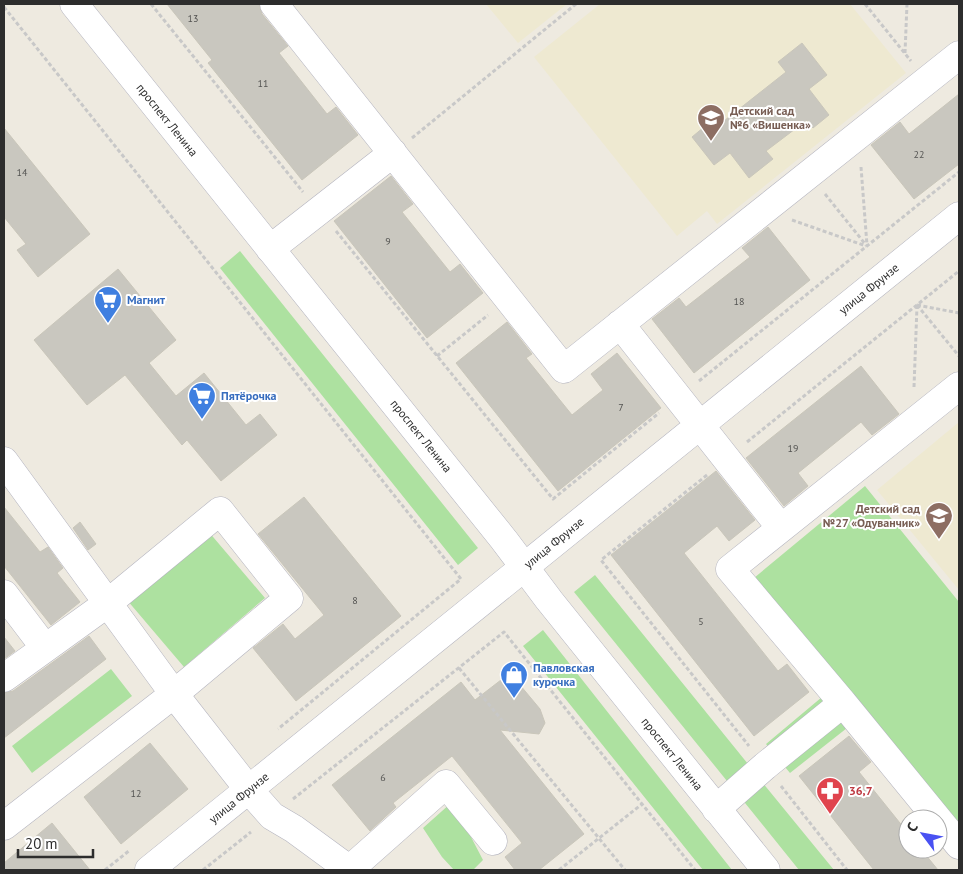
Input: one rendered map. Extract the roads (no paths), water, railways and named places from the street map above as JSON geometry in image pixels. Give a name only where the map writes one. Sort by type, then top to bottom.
[{"type":"street","name":"проспект Ленина","points":[[74,4],[766,870]]},
{"type":"street","points":[[274,4],[564,369],[959,55]]},
{"type":"street","points":[[270,249],[393,153]]},
{"type":"street","name":"улица Фрунзе","points":[[149,870],[959,216]]},
{"type":"street","points":[[620,324],[781,528]]},
{"type":"street","points":[[959,386],[730,569],[959,845]]},
{"type":"street","points":[[4,461],[174,694],[249,790],[272,816],[294,829],[350,870],[446,784],[493,841]]},
{"type":"street","points":[[4,678],[108,603],[220,511],[290,598],[174,694],[4,826]]},
{"type":"street","points":[[4,594],[46,648]]},
{"type":"street","points":[[716,809],[765,766],[843,703]]},
{"type":"place","name":"Детский сад №6 «Вишенка»","points":[[711,142]]},
{"type":"place","name":"Магнит","points":[[108,324]]},
{"type":"place","name":"Пятёрочка","points":[[202,420]]},
{"type":"place","name":"Детский сад №27 «Одуванчик»","points":[[939,540]]},
{"type":"place","name":"Павловская курочка","points":[[514,699]]},
{"type":"place","name":"36,7","points":[[830,815]]}]
